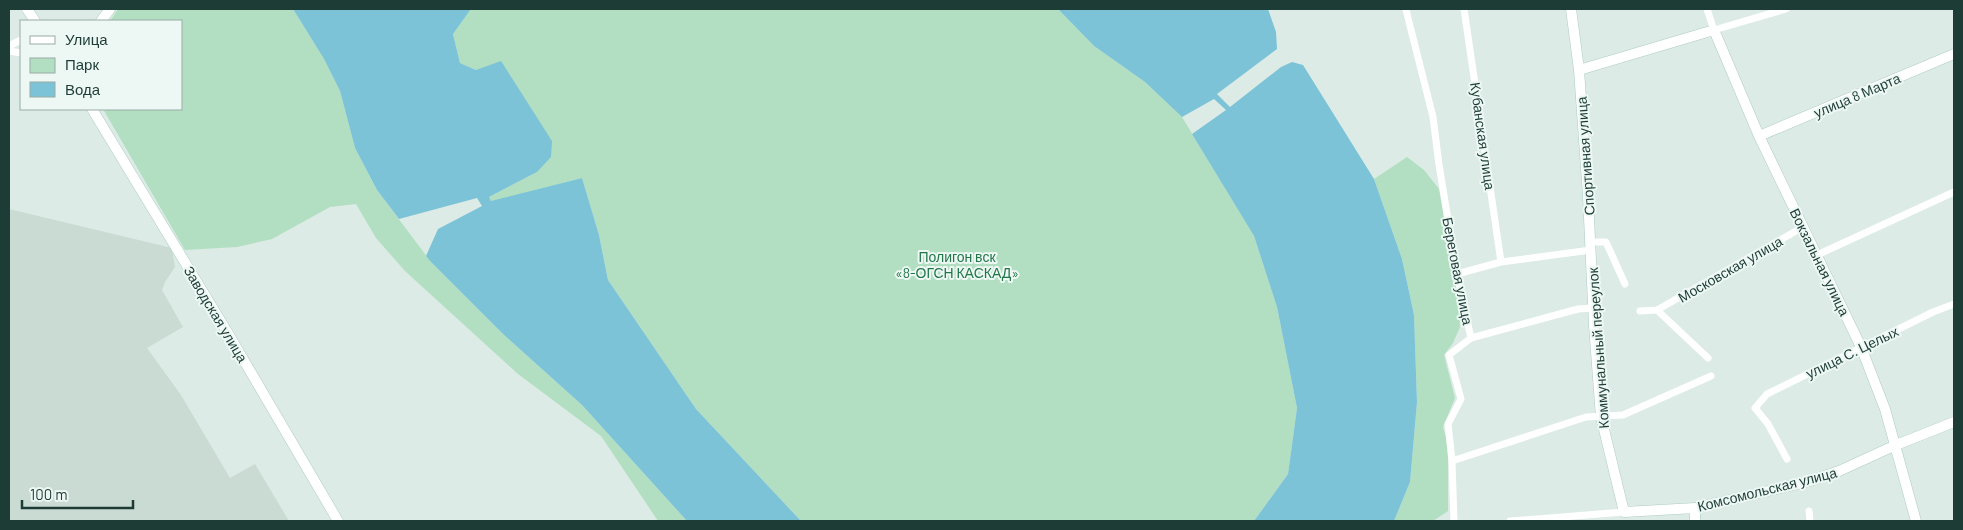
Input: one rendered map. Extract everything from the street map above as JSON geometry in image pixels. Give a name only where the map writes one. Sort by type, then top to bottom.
[{"type":"main road","points":[[102,20],[110,9]]},
{"type":"main road","name":"Спортивная улица","points":[[1570,9],[1579,70],[1591,246]]},
{"type":"main road","points":[[1579,70],[1714,30]]},
{"type":"main road","name":"Вокзальная улица","points":[[1714,30],[1759,136],[1861,347],[1885,409],[1916,521]]},
{"type":"main road","name":"улица 8 Марта","points":[[1759,136],[1954,54]]},
{"type":"main road","name":"Заводская улица","points":[[93,110],[229,335],[338,521]]},
{"type":"main road","name":"Коммунальный переулок","points":[[1591,246],[1593,308],[1601,417],[1624,512]]},
{"type":"main road","name":"Комсомольская улица","points":[[1624,512],[1695,508],[1810,480],[1839,471],[1896,444],[1954,422]]},
{"type":"main road","points":[[1695,508],[1695,521]]},
{"type":"street","name":"Кубанская улица","points":[[1464,9],[1501,262]]},
{"type":"street","name":"Вокзальная улица","points":[[1707,9],[1714,30]]},
{"type":"street","points":[[1714,30],[1786,9]]},
{"type":"street","name":"Береговая улица","points":[[1406,10],[1433,117],[1457,274],[1471,338],[1449,355],[1461,399],[1448,424],[1452,461],[1454,521]]},
{"type":"street","points":[[1817,255],[1954,192]]},
{"type":"street","name":"Московская улица","points":[[1657,310],[1803,227]]},
{"type":"street","points":[[1457,274],[1501,262],[1606,242],[1625,284]]},
{"type":"street","name":"улица С. Целых","points":[[1787,459],[1768,424],[1755,408],[1767,394],[1933,312],[1954,304]]},
{"type":"street","points":[[1471,338],[1578,309],[1593,308]]},
{"type":"street","points":[[1640,311],[1657,310],[1708,358]]},
{"type":"street","points":[[1452,461],[1586,417],[1623,415],[1711,376]]},
{"type":"street","points":[[1810,511],[1810,521]]},
{"type":"street","name":"Комсомольская улица","points":[[1510,521],[1624,512]]},
{"type":"shaded area","points":[[9,209],[172,248],[175,267],[162,290],[183,327],[147,348],[181,395],[230,478],[255,464],[289,521],[9,521]]},
{"type":"green space","points":[[118,9],[293,9],[324,59],[340,91],[355,148],[377,190],[431,262],[503,334],[582,405],[687,521],[658,521],[601,436],[518,374],[405,271],[376,238],[356,204],[330,207],[272,239],[237,247],[185,250],[104,110],[182,110],[182,20],[111,20]]},
{"type":"green space","name":"Полигон вск «8-ОГСН КАСКАД»","points":[[471,9],[1058,9],[1094,46],[1145,82],[1182,117],[1254,236],[1277,307],[1297,408],[1288,474],[1254,521],[801,521],[696,409],[608,280],[599,235],[582,178],[491,202],[489,197],[537,172],[476,70],[460,63],[453,34]]},
{"type":"green space","points":[[1407,157],[1424,170],[1439,189],[1458,299],[1460,327],[1453,343],[1444,355],[1455,398],[1443,427],[1448,444],[1448,511],[1433,521],[1394,521],[1410,482],[1417,402],[1414,315],[1402,259],[1374,179]]},
{"type":"water","points":[[293,9],[471,9],[453,34],[460,63],[476,70],[501,61],[552,141],[551,157],[537,172],[489,197],[491,201],[582,178],[599,235],[608,280],[696,409],[801,521],[687,521],[582,405],[503,334],[426,256],[438,229],[482,206],[477,198],[399,219],[377,190],[355,148],[340,91],[324,59]]},
{"type":"water","points":[[1058,9],[1268,9],[1276,32],[1277,49],[1217,94],[1230,107],[1281,67],[1292,62],[1303,65],[1374,179],[1402,259],[1414,315],[1417,402],[1410,482],[1394,521],[1254,521],[1288,474],[1297,408],[1277,307],[1254,236],[1192,134],[1226,110],[1214,99],[1182,117],[1145,82],[1094,46]]}]
